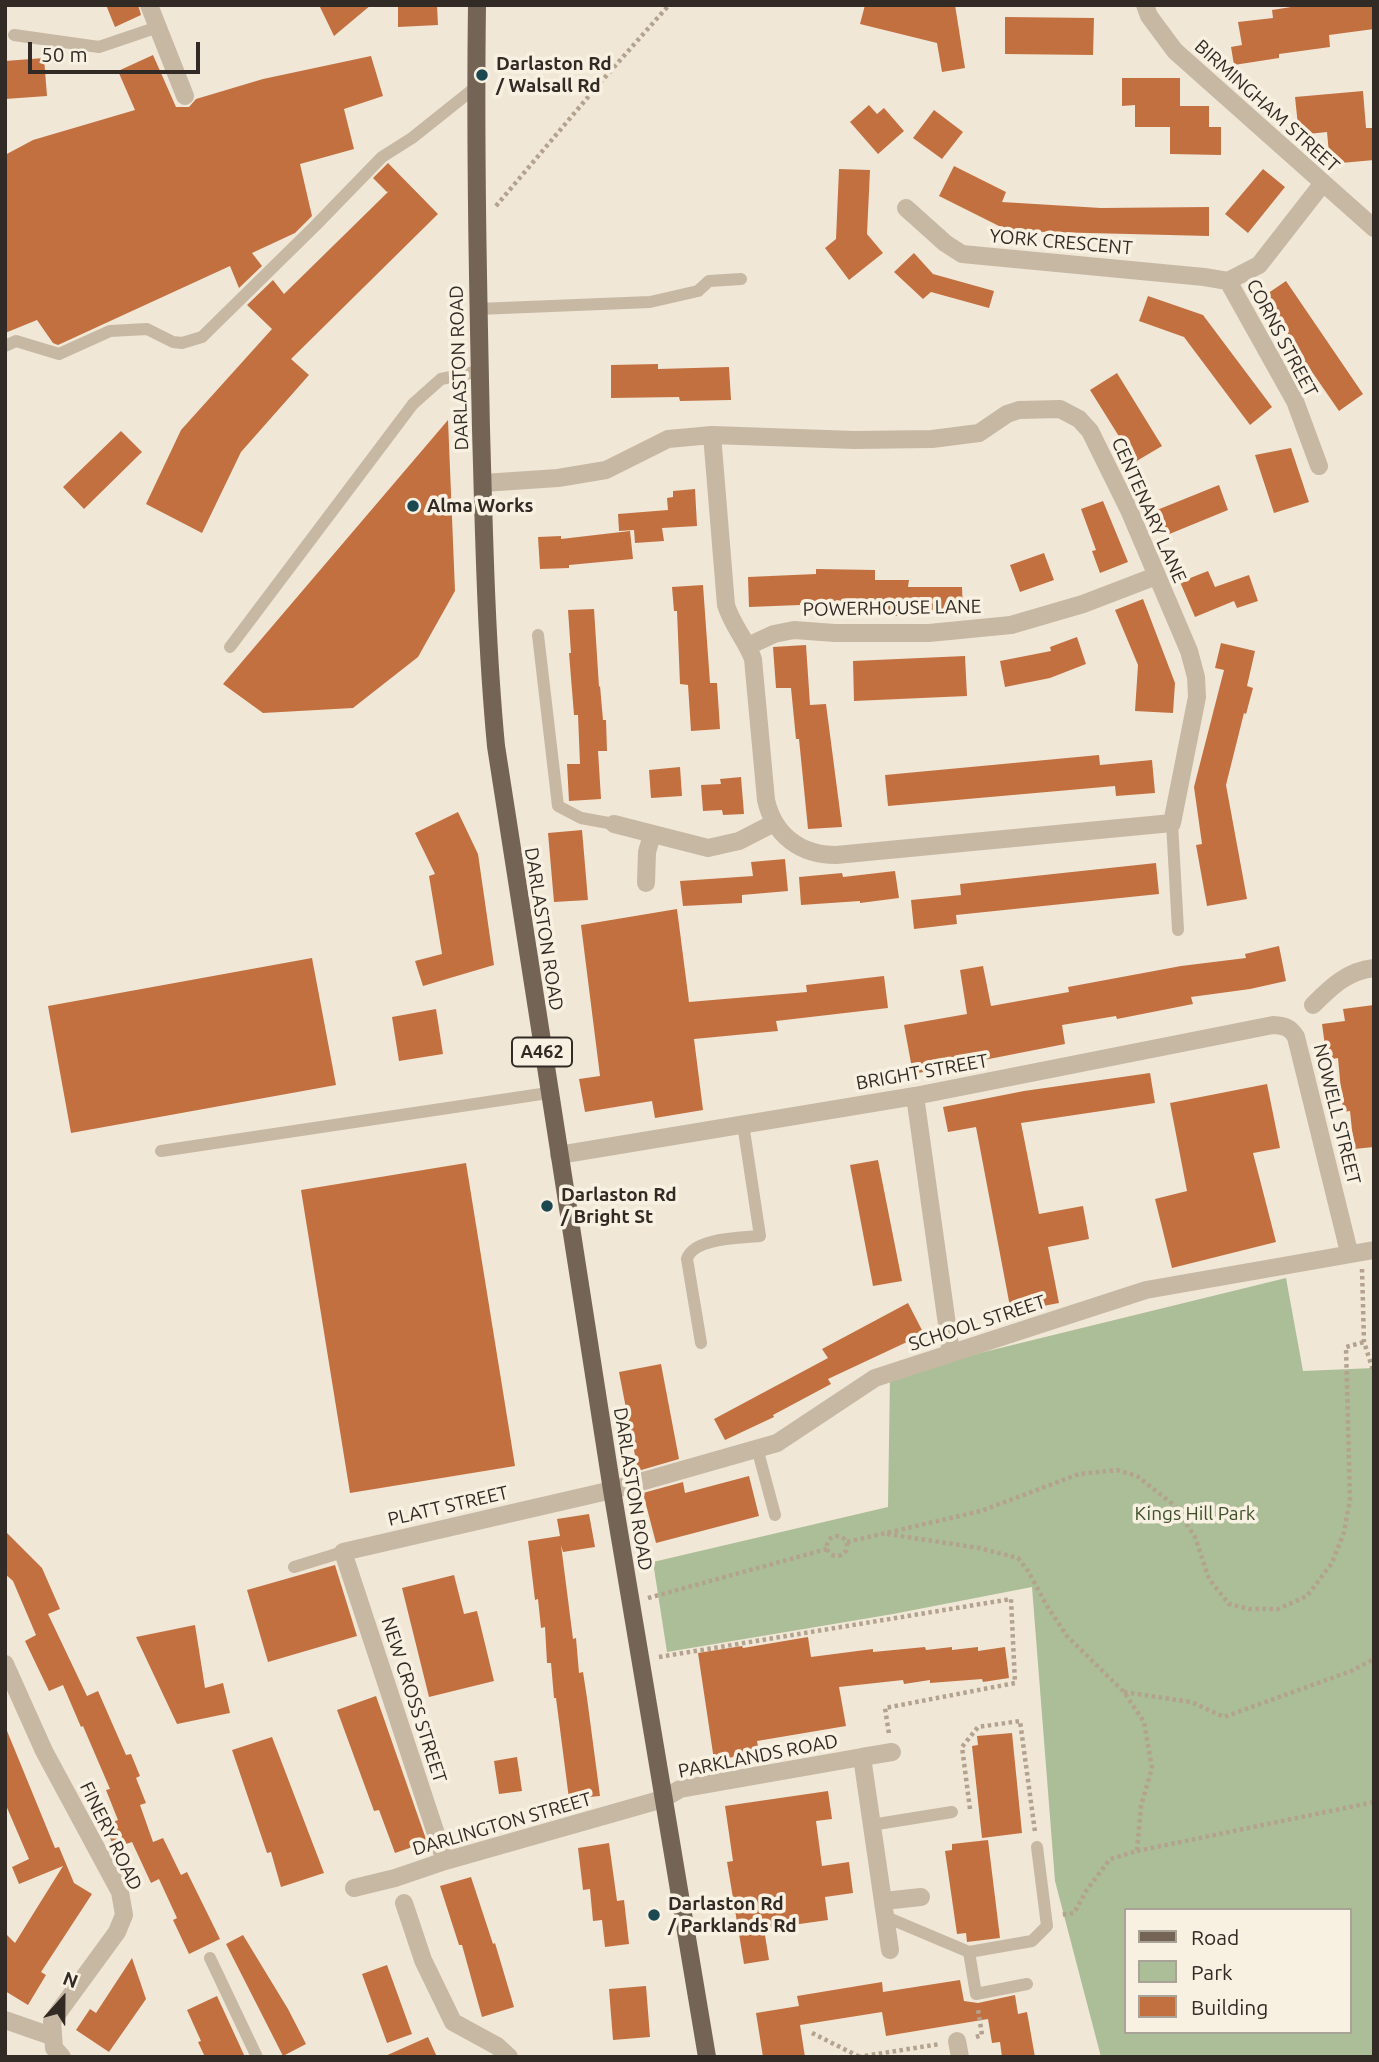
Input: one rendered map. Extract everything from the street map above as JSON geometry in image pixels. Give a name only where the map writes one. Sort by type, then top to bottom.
[{"type":"main road","name":"DARLASTON ROAD","points":[[477,5],[475,87],[478,309],[489,672],[496,746],[548,1093],[707,2057]]},
{"type":"street","points":[[149,5],[185,96]]},
{"type":"street","name":"BIRMINGHAM STREET","points":[[1145,5],[1149,16],[1175,51],[1374,228]]},
{"type":"street","name":"CORNS STREET","points":[[1319,466],[1295,401],[1228,281],[1259,265],[1323,183]]},
{"type":"street","name":"YORK CRESCENT","points":[[906,208],[945,243],[962,254],[1190,275],[1228,281]]},
{"type":"street","name":"CENTENARY LANE","points":[[483,483],[558,478],[606,470],[668,439],[712,435],[854,440],[932,439],[979,433],[1007,414],[1019,410],[1060,409],[1079,419],[1090,431],[1129,510],[1189,651],[1196,677],[1197,696],[1172,823]]},
{"type":"street","points":[[712,435],[726,606],[730,620],[748,646],[753,659],[766,800],[774,823],[782,834],[807,851],[836,855],[1172,823]]},
{"type":"street","name":"POWERHOUSE LANE","points":[[748,646],[774,634],[794,630],[929,633],[1011,625],[1083,604],[1156,576]]},
{"type":"street","points":[[614,824],[708,848],[739,841],[774,823]]},
{"type":"street","points":[[646,883],[652,835]]},
{"type":"street","points":[[1313,1005],[1347,975],[1374,968]]},
{"type":"street","name":"BRIGHT STREET","points":[[559,1156],[915,1096],[1273,1025],[1290,1028]]},
{"type":"street","name":"NOWELL STREET","points":[[1290,1028],[1296,1037],[1362,1251]]},
{"type":"street","points":[[915,1096],[951,1353]]},
{"type":"street","name":"SCHOOL STREET","points":[[612,1490],[777,1443],[875,1378],[1146,1290],[1362,1251]]},
{"type":"street","name":"PLATT STREET","points":[[343,1552],[612,1490]]},
{"type":"street","name":"NEW CROSS STREET","points":[[343,1552],[445,1861]]},
{"type":"street","name":"FINERY ROAD","points":[[5,1664],[44,1751],[120,1892],[124,1915],[117,1932],[52,2021],[51,2036]]},
{"type":"street","name":"PARKLANDS ROAD","points":[[663,1800],[680,1789],[892,1752]]},
{"type":"street","name":"PARKLANDS ROAD","points":[[862,1757],[890,1950]]},
{"type":"street","name":"DARLINGTON STREET","points":[[354,1888],[663,1800]]},
{"type":"street","points":[[885,1909],[921,1897]]},
{"type":"street","points":[[404,1903],[424,1960],[453,2022],[496,2046],[509,2057]]},
{"type":"street","points":[[5,2020],[51,2036],[54,2048],[62,2057]]},
{"type":"lane","points":[[14,35],[99,47],[158,27]]},
{"type":"lane","points":[[5,346],[16,341],[59,354],[110,331],[148,329],[173,342],[182,343],[202,337],[382,157],[412,138],[475,87]]},
{"type":"lane","points":[[478,309],[650,302],[698,291],[709,281],[741,279]]},
{"type":"lane","points":[[230,648],[413,404],[441,379],[480,371]]},
{"type":"lane","points":[[538,635],[558,806],[581,818],[614,824]]},
{"type":"lane","name":"CENTENARY LANE","points":[[1172,823],[1178,930]]},
{"type":"lane","points":[[161,1151],[548,1093]]},
{"type":"lane","points":[[701,1343],[687,1259],[689,1252],[699,1245],[760,1236],[743,1125]]},
{"type":"lane","points":[[757,1448],[775,1515]]},
{"type":"lane","name":"PLATT STREET","points":[[294,1567],[343,1552]]},
{"type":"lane","points":[[871,1825],[952,1812]]},
{"type":"lane","points":[[885,1909],[969,1951],[1032,1941],[1047,1926],[1037,1847]]},
{"type":"lane","points":[[969,1951],[976,1994],[1027,1984]]},
{"type":"lane","points":[[210,1958],[257,2057]]},
{"type":"path","points":[[476,230],[599,84],[670,5]]},
{"type":"path","points":[[1362,1251],[1364,1342],[1374,1373]]},
{"type":"path","points":[[847,1542],[981,1511],[1079,1474],[1117,1470],[1137,1476],[1174,1505],[1195,1537],[1209,1579],[1230,1604],[1249,1609],[1278,1609],[1307,1596],[1332,1563],[1344,1532],[1350,1500],[1346,1347],[1364,1342]]},
{"type":"path","points":[[883,1534],[979,1548],[1018,1558],[1067,1636],[1124,1692],[1144,1722],[1152,1768],[1141,1806],[1137,1851]]},
{"type":"path","points":[[837,1535],[847,1542],[843,1555],[837,1557],[827,1549],[830,1537],[837,1535]]},
{"type":"path","points":[[631,1602],[827,1549]]},
{"type":"path","points":[[641,1660],[1011,1599],[1015,1684],[885,1708],[892,1752]]},
{"type":"path","points":[[1124,1692],[1191,1702],[1224,1717],[1351,1671],[1374,1659]]},
{"type":"path","points":[[952,1812],[971,1809],[962,1747],[978,1727],[1020,1721],[1034,1825]]},
{"type":"path","points":[[1046,1919],[1074,1913],[1086,1891],[1111,1860],[1137,1851],[1374,1802]]},
{"type":"path","points":[[812,2033],[858,2056],[958,2049],[982,2035],[976,1994]]},
{"type":"green space","name":"Kings Hill Park","points":[[1286,1278],[1303,1371],[1374,1368],[1374,2057],[1101,2057],[1055,1881],[1032,1587],[893,1614],[667,1652],[653,1562],[888,1507],[890,1375]]},
{"type":"building","points":[[106,5],[138,5],[141,15],[115,27]]},
{"type":"building","points":[[319,5],[371,5],[334,36]]},
{"type":"building","points":[[398,5],[437,5],[438,25],[398,27]]},
{"type":"building","points":[[865,5],[955,5],[965,68],[942,72],[937,43],[860,24]]},
{"type":"building","points":[[1304,5],[1374,5],[1374,29],[1329,35],[1330,47],[1279,54],[1279,58],[1234,65],[1231,47],[1242,45],[1238,22],[1273,18],[1272,10]]},
{"type":"building","points":[[1005,17],[1094,18],[1093,55],[1005,54]]},
{"type":"building","points":[[153,55],[176,107],[189,107],[196,99],[263,79],[371,56],[383,96],[344,109],[354,149],[300,164],[312,216],[295,233],[252,253],[262,266],[239,288],[230,266],[58,345],[53,343],[37,320],[5,333],[5,155],[33,140],[135,110],[118,71]]},
{"type":"building","points":[[44,58],[47,96],[5,99],[5,61]]},
{"type":"building","points":[[1122,78],[1180,78],[1180,106],[1209,106],[1209,127],[1221,127],[1221,155],[1170,154],[1170,127],[1135,127],[1135,105],[1122,106]]},
{"type":"building","points":[[1363,91],[1366,128],[1374,128],[1374,160],[1330,164],[1327,132],[1299,135],[1295,97]]},
{"type":"building","points":[[869,105],[877,114],[884,108],[904,131],[878,154],[850,122]]},
{"type":"building","points":[[934,110],[963,132],[942,159],[913,138]]},
{"type":"building","points":[[388,163],[438,214],[291,359],[309,375],[241,452],[202,533],[146,504],[181,430],[272,329],[247,305],[273,280],[284,294],[389,191],[373,178]]},
{"type":"building","points":[[954,166],[1006,192],[1002,202],[1101,208],[1209,207],[1209,236],[1009,231],[939,196]]},
{"type":"building","points":[[839,169],[870,170],[867,234],[883,253],[849,280],[825,248],[836,239]]},
{"type":"building","points":[[1263,169],[1285,187],[1248,233],[1225,214]]},
{"type":"building","points":[[914,253],[933,274],[994,291],[989,308],[931,292],[923,299],[894,272]]},
{"type":"building","points":[[1286,281],[1363,394],[1339,411],[1261,298]]},
{"type":"building","points":[[1148,296],[1203,315],[1272,407],[1250,425],[1184,337],[1139,321]]},
{"type":"building","points":[[658,364],[658,369],[729,367],[731,400],[680,401],[679,397],[611,398],[611,365]]},
{"type":"building","points":[[1117,373],[1162,446],[1135,462],[1090,390]]},
{"type":"building","name":"Alma Works","points":[[448,420],[455,591],[418,657],[353,708],[263,713],[223,684]]},
{"type":"building","points":[[121,431],[142,452],[84,509],[63,487]]},
{"type":"building","points":[[1291,448],[1309,502],[1274,513],[1255,455]]},
{"type":"building","points":[[1219,485],[1228,510],[1167,535],[1157,510]]},
{"type":"building","points":[[695,489],[697,526],[662,528],[664,541],[635,543],[634,530],[619,531],[618,514],[668,510],[667,498],[673,497],[673,491]]},
{"type":"building","points":[[1103,501],[1128,562],[1100,573],[1092,551],[1096,550],[1081,509]]},
{"type":"building","points":[[630,531],[633,559],[569,565],[569,568],[540,569],[538,537],[561,536],[561,539]]},
{"type":"building","points":[[1044,553],[1054,580],[1020,592],[1010,565]]},
{"type":"building","points":[[816,569],[875,570],[875,580],[909,580],[908,587],[962,587],[963,613],[908,613],[908,616],[886,616],[886,607],[847,607],[847,604],[800,603],[749,607],[748,577],[816,574]]},
{"type":"building","points":[[1208,571],[1215,587],[1249,575],[1258,601],[1237,608],[1234,601],[1195,617],[1180,582]]},
{"type":"building","points":[[703,585],[710,683],[717,683],[720,729],[691,731],[688,685],[680,684],[677,611],[674,611],[672,587]]},
{"type":"building","points":[[1143,599],[1175,683],[1173,713],[1135,711],[1138,665],[1115,610]]},
{"type":"building","points":[[594,609],[599,687],[603,720],[606,720],[607,751],[598,751],[601,799],[569,801],[567,764],[580,764],[578,715],[574,715],[569,653],[568,610]]},
{"type":"building","points":[[1077,637],[1086,664],[1050,678],[1005,687],[1000,661],[1051,651],[1050,647]]},
{"type":"building","points":[[1221,643],[1255,651],[1247,686],[1253,688],[1226,785],[1247,899],[1207,906],[1196,845],[1202,844],[1194,787],[1224,670],[1215,668]]},
{"type":"building","points":[[806,645],[810,705],[826,704],[842,827],[808,829],[791,688],[776,688],[773,647]]},
{"type":"building","points":[[965,656],[967,696],[854,701],[853,661]]},
{"type":"building","points":[[1099,755],[1100,765],[1152,760],[1155,793],[1116,796],[1115,786],[888,806],[885,775]]},
{"type":"building","points":[[680,767],[682,796],[651,798],[649,770]]},
{"type":"building","points":[[741,777],[744,814],[723,815],[722,810],[703,811],[701,785],[721,784],[720,779]]},
{"type":"building","points":[[458,812],[478,854],[494,965],[423,986],[415,961],[442,954],[429,876],[435,874],[415,833]]},
{"type":"building","points":[[582,830],[588,900],[554,902],[548,833]]},
{"type":"building","points":[[785,859],[788,891],[742,895],[742,903],[683,906],[680,881],[753,876],[751,862]]},
{"type":"building","points":[[1156,863],[1159,894],[956,915],[957,924],[914,929],[911,900],[961,895],[960,884]]},
{"type":"building","points":[[895,871],[899,898],[860,903],[801,905],[799,877],[842,873],[843,877]]},
{"type":"building","points":[[677,909],[689,1002],[807,992],[806,985],[884,976],[888,1008],[776,1021],[778,1031],[694,1039],[703,1110],[655,1118],[652,1101],[585,1112],[579,1079],[600,1076],[581,925]]},
{"type":"building","points":[[1279,946],[1286,981],[1191,997],[1193,1004],[1117,1019],[1116,1016],[1062,1025],[1065,1044],[913,1074],[904,1025],[967,1014],[960,970],[983,966],[991,1006],[1069,992],[1068,987],[1181,966],[1246,958],[1245,954]]},
{"type":"building","points":[[312,958],[336,1085],[71,1133],[48,1006]]},
{"type":"building","points":[[1374,1005],[1374,1147],[1354,1149],[1350,1111],[1343,1112],[1338,1058],[1327,1060],[1322,1024],[1345,1021],[1343,1009]]},
{"type":"building","points":[[436,1009],[443,1054],[399,1061],[392,1017]]},
{"type":"building","points":[[1150,1073],[1155,1103],[1021,1123],[1039,1214],[1083,1206],[1089,1239],[1048,1247],[1059,1303],[1011,1312],[976,1127],[948,1132],[943,1107],[1024,1091]]},
{"type":"building","points":[[1267,1084],[1280,1148],[1253,1153],[1276,1242],[1172,1268],[1155,1199],[1187,1191],[1170,1103]]},
{"type":"building","points":[[878,1160],[902,1281],[873,1286],[850,1165]]},
{"type":"building","points":[[466,1163],[515,1466],[350,1493],[301,1190]]},
{"type":"building","points":[[908,1303],[924,1334],[828,1379],[831,1384],[773,1415],[774,1417],[725,1440],[714,1419],[828,1358],[822,1349]]},
{"type":"building","points":[[661,1364],[679,1459],[638,1471],[619,1372]]},
{"type":"building","points":[[749,1476],[759,1516],[656,1543],[643,1493],[683,1482],[685,1493]]},
{"type":"building","points":[[589,1514],[595,1547],[563,1552],[561,1545],[573,1639],[576,1638],[579,1673],[583,1672],[600,1796],[569,1799],[551,1663],[547,1663],[545,1627],[541,1628],[538,1599],[535,1600],[528,1541],[560,1536],[557,1519]]},
{"type":"building","points":[[5,1531],[42,1568],[60,1609],[48,1614],[87,1696],[98,1691],[126,1755],[131,1754],[140,1776],[136,1778],[146,1803],[140,1805],[153,1842],[163,1838],[181,1875],[187,1872],[220,1939],[189,1954],[173,1920],[177,1918],[159,1879],[151,1883],[132,1842],[114,1848],[105,1825],[118,1820],[106,1790],[110,1789],[83,1726],[81,1727],[63,1685],[49,1691],[25,1641],[36,1635],[13,1581],[5,1574]]},
{"type":"building","points":[[335,1565],[357,1636],[268,1662],[247,1590]]},
{"type":"building","points":[[454,1575],[464,1614],[477,1611],[494,1681],[429,1697],[402,1588]]},
{"type":"building","points":[[195,1625],[205,1688],[223,1683],[230,1713],[177,1724],[136,1637]]},
{"type":"building","points":[[808,1637],[811,1657],[873,1649],[873,1652],[925,1647],[926,1650],[952,1647],[952,1650],[978,1647],[978,1651],[1005,1647],[1009,1678],[983,1682],[982,1679],[930,1683],[930,1680],[904,1684],[903,1680],[839,1687],[846,1726],[757,1741],[759,1753],[714,1760],[698,1653]]},
{"type":"building","points":[[376,1696],[427,1842],[395,1853],[379,1810],[374,1811],[337,1710]]},
{"type":"building","points":[[5,1726],[55,1848],[59,1847],[74,1883],[92,1894],[41,1972],[46,1975],[28,2005],[5,1991],[5,1933],[15,1943],[63,1866],[19,1884],[12,1867],[29,1859],[5,1803]]},
{"type":"building","points":[[1012,1733],[1022,1833],[982,1838],[972,1746],[978,1745],[977,1736]]},
{"type":"building","points":[[272,1737],[324,1873],[281,1887],[271,1852],[267,1853],[232,1750]]},
{"type":"building","points":[[517,1757],[522,1791],[499,1794],[494,1761]]},
{"type":"building","points":[[828,1791],[832,1819],[816,1821],[822,1866],[849,1862],[853,1893],[825,1897],[828,1920],[764,1929],[769,1960],[744,1964],[727,1862],[733,1861],[725,1806]]},
{"type":"building","points":[[988,1840],[1000,1938],[967,1942],[966,1933],[957,1934],[945,1851],[952,1850],[952,1844]]},
{"type":"building","points":[[609,1843],[617,1901],[624,1900],[629,1944],[605,1947],[602,1920],[593,1921],[590,1889],[583,1890],[578,1848]]},
{"type":"building","points":[[471,1877],[514,2007],[482,2017],[462,1945],[459,1945],[440,1886]]},
{"type":"building","points":[[243,1935],[306,2044],[283,2056],[226,1944]]},
{"type":"building","points":[[132,1958],[146,1999],[109,2052],[76,2030],[90,2009],[96,2013]]},
{"type":"building","points":[[387,1965],[412,2034],[387,2043],[362,1974]]},
{"type":"building","points":[[960,1980],[964,2001],[978,2003],[1015,1995],[1018,2014],[1027,2012],[1035,2057],[1002,2057],[1000,2042],[992,2043],[988,2019],[886,2036],[882,2012],[800,2025],[805,2057],[763,2057],[756,2013],[799,2006],[797,1996],[882,1982],[883,1992]]},
{"type":"building","points":[[646,1986],[650,2037],[613,2040],[609,1989]]},
{"type":"building","points":[[217,1996],[245,2057],[205,2057],[198,2042],[201,2041],[187,2010]]},
{"type":"building","points":[[428,2037],[437,2057],[383,2057]]},
{"type":"place","name":"Darlaston Rd / Walsall Rd","points":[[482,75]]},
{"type":"place","name":"Alma Works","points":[[413,506]]},
{"type":"place","name":"Darlaston Rd / Bright St","points":[[547,1206]]},
{"type":"place","name":"Darlaston Rd / Parklands Rd","points":[[654,1915]]}]
